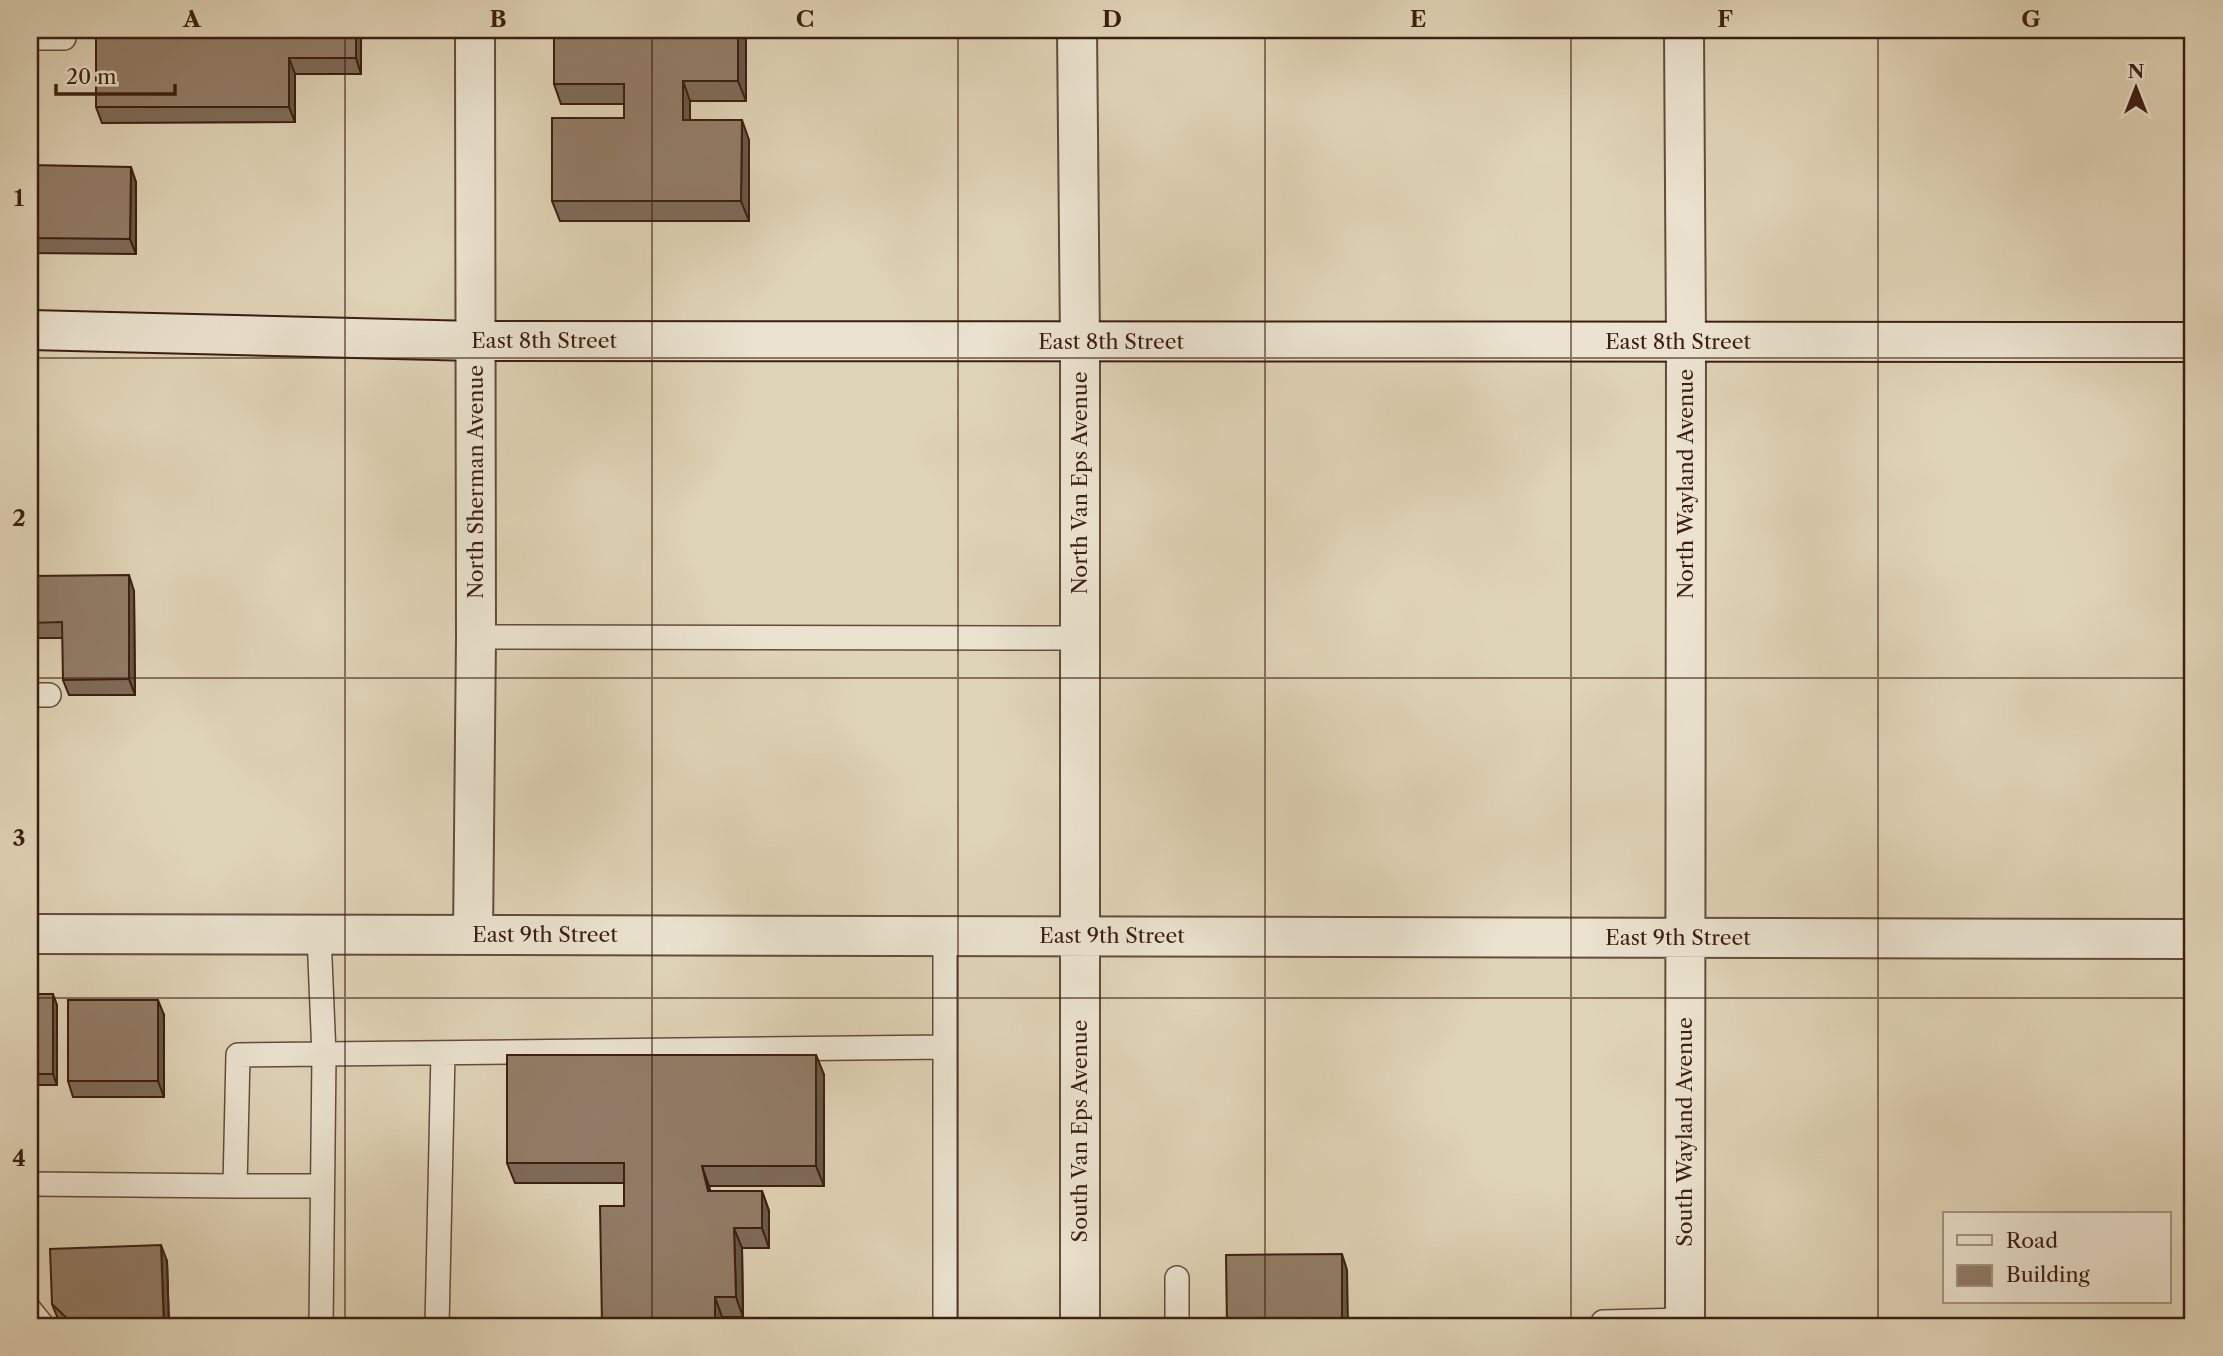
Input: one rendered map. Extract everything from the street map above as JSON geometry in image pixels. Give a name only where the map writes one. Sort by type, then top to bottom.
[{"type":"street","name":"North Sherman Avenue","points":[[473,935],[476,638],[475,30]]},
{"type":"street","name":"North Van Eps Avenue","points":[[1077,30],[1080,936]]},
{"type":"street","name":"North Wayland Avenue","points":[[1684,30],[1684,937]]},
{"type":"street","name":"East 8th Street","points":[[30,330],[475,341],[2193,342]]},
{"type":"street","name":"East 9th Street","points":[[30,934],[2193,939]]},
{"type":"street","name":"South Van Eps Avenue","points":[[1080,936],[1080,1326]]},
{"type":"street","name":"South Wayland Avenue","points":[[1684,937],[1685,1323]]},
{"type":"lane","points":[[30,38],[64,38],[64,30]]},
{"type":"lane","points":[[476,638],[1080,638]]},
{"type":"lane","points":[[319,935],[324,1055],[321,1326]]},
{"type":"lane","points":[[944,936],[944,1326]]},
{"type":"lane","points":[[235,1186],[238,1055],[944,1047]]},
{"type":"lane","points":[[437,1326],[443,1053]]},
{"type":"lane","points":[[30,1185],[322,1186]]},
{"type":"lane","points":[[1177,1278],[1177,1326]]},
{"type":"lane","points":[[30,1310],[43,1326]]},
{"type":"lane","points":[[1603,1326],[1603,1322],[1685,1323]]},
{"type":"building","points":[[96,30],[356,30],[356,58],[289,58],[289,107],[96,107]]},
{"type":"building","points":[[554,30],[738,30],[738,81],[683,81],[683,120],[742,120],[741,201],[552,201],[552,118],[624,118],[624,84],[554,84]]},
{"type":"building","points":[[30,165],[131,167],[130,239],[30,238]]},
{"type":"building","points":[[129,575],[129,679],[63,680],[62,622],[30,623],[30,576]]},
{"type":"building","points":[[30,994],[53,994],[53,1074],[30,1074]]},
{"type":"building","points":[[68,1000],[158,1000],[158,1081],[68,1081]]},
{"type":"building","points":[[507,1055],[816,1055],[816,1166],[702,1166],[708,1191],[762,1191],[762,1228],[734,1228],[736,1297],[715,1297],[715,1326],[602,1326],[600,1206],[624,1206],[624,1163],[507,1163]]},
{"type":"building","points":[[161,1245],[164,1326],[75,1326],[52,1304],[50,1249]]},
{"type":"building","points":[[1342,1254],[1342,1323],[1441,1322],[1441,1326],[1227,1326],[1226,1255]]}]
